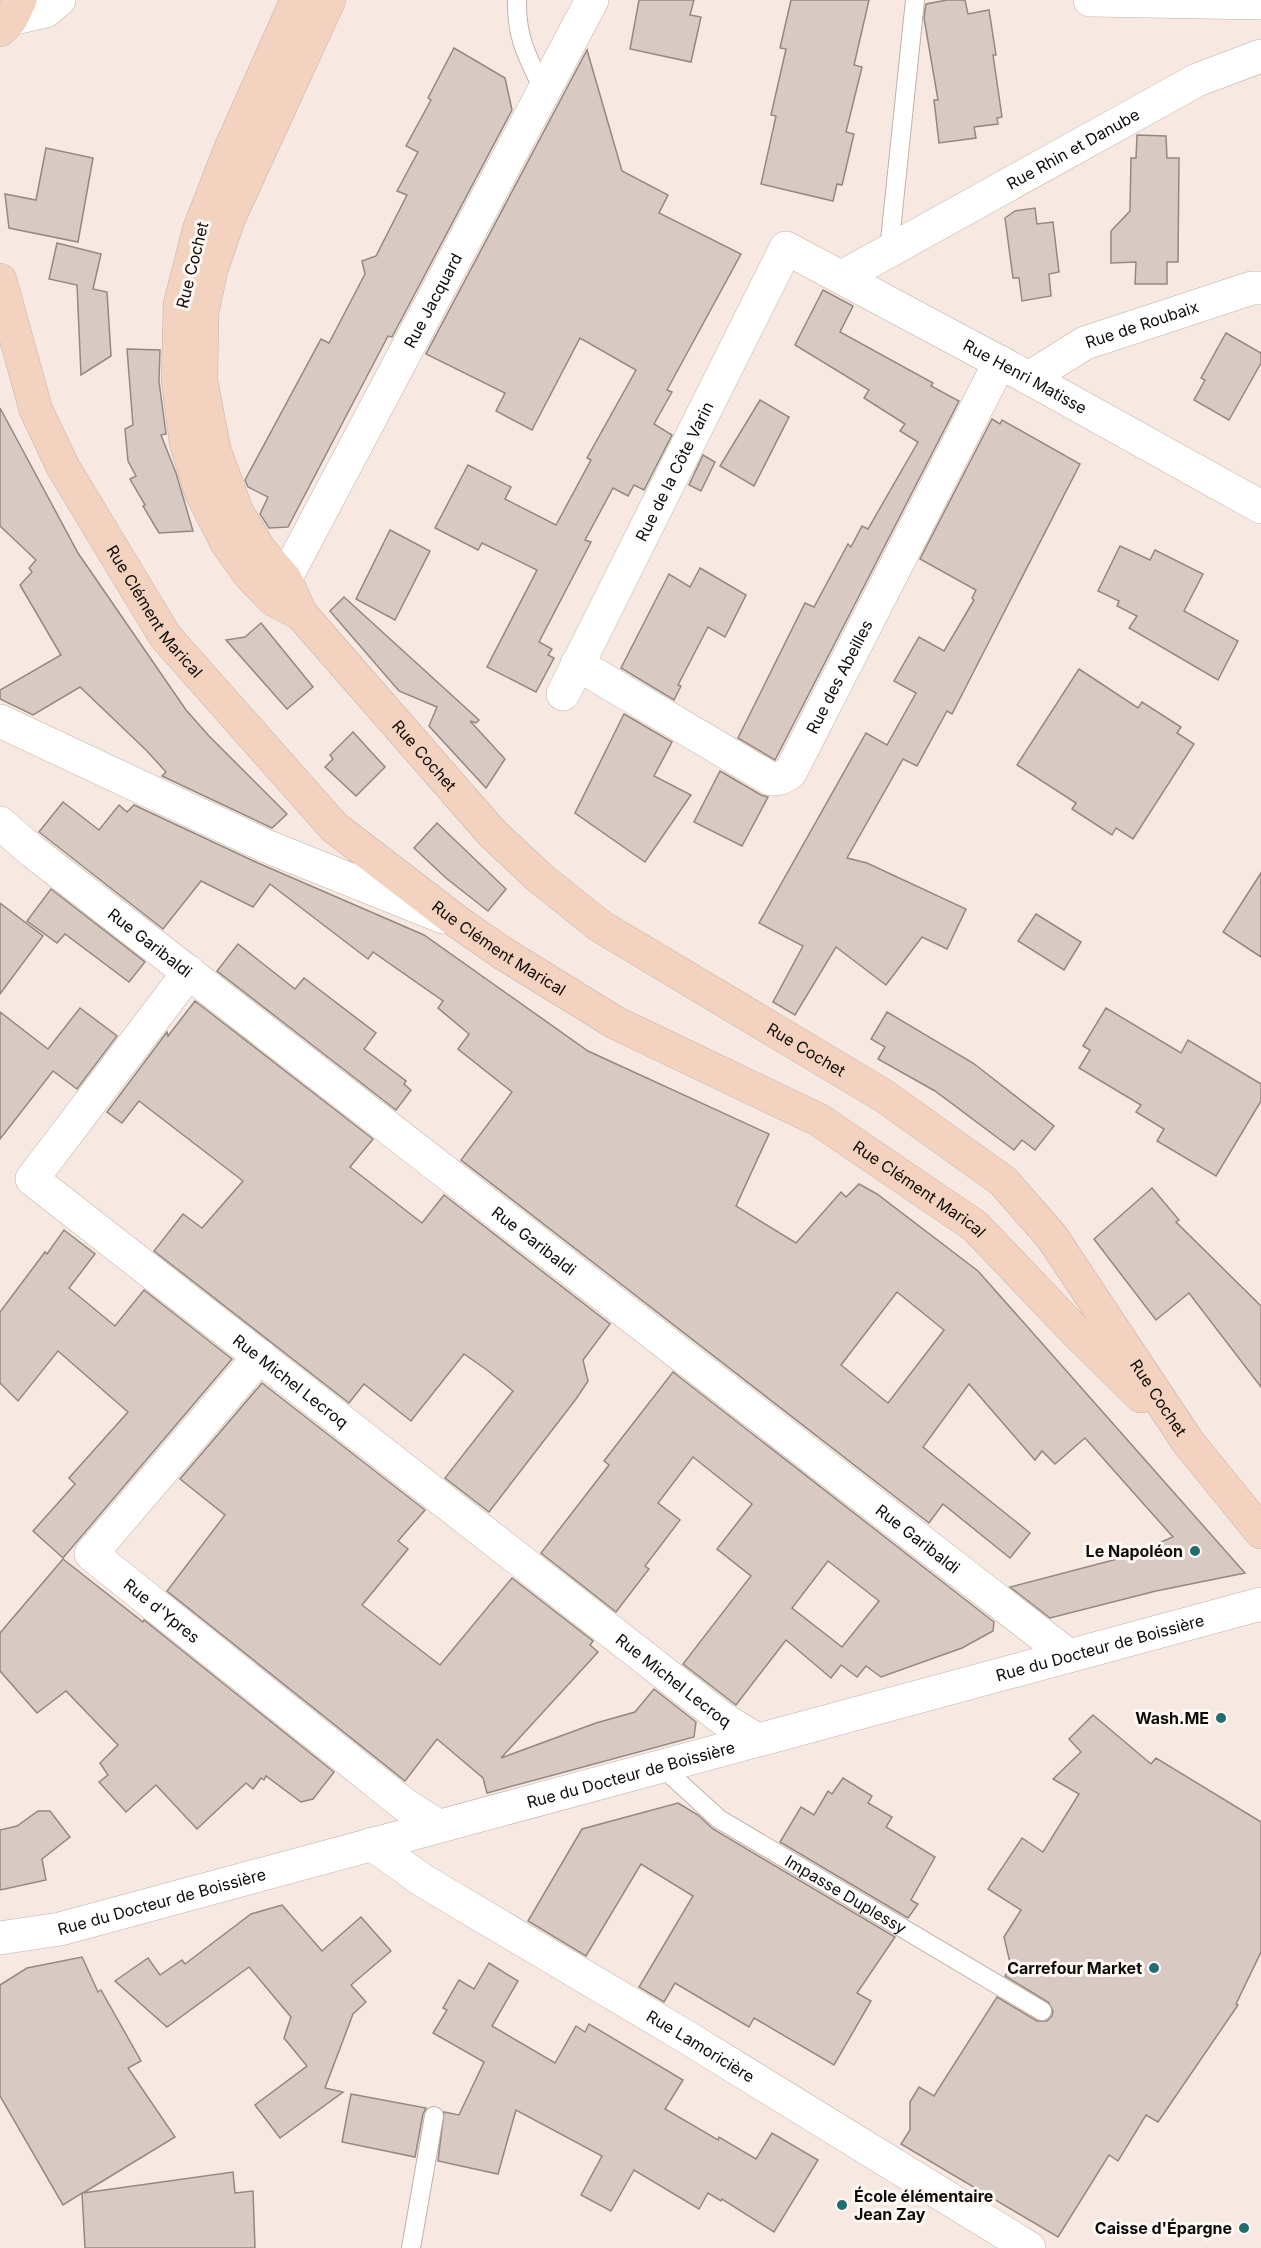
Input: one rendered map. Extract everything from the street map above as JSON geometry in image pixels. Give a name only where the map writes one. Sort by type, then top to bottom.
[{"type":"street","points":[[10,16],[46,11],[58,0]]},
{"type":"street","name":"Rue Cochet","points":[[287,598],[249,574],[227,543],[198,482],[186,442],[178,379],[180,305],[199,230],[230,150],[297,0]]},
{"type":"street","name":"Rue Cochet","points":[[329,0],[229,218],[211,270],[202,313],[201,381],[214,449],[237,512],[287,598],[492,833],[540,878],[600,926],[884,1096],[1003,1181],[1052,1237],[1188,1442],[1261,1532]]},
{"type":"street","name":"Rue Jacquard","points":[[287,598],[592,0]]},
{"type":"street","points":[[1090,0],[1261,3]]},
{"type":"street","name":"Rue Rhin et Danube","points":[[842,277],[1197,80],[1261,56]]},
{"type":"street","name":"Rue Henri Matisse","points":[[786,248],[1000,362],[1261,507]]},
{"type":"street","name":"Rue de la Côte Varin","points":[[563,694],[786,248]]},
{"type":"street","name":"Rue Clément Marical","points":[[0,280],[36,410],[63,467],[165,636],[334,827],[459,923],[504,954],[616,1023],[819,1120],[975,1226],[1077,1333],[1188,1442]]},
{"type":"street","name":"Rue de Roubaix","points":[[1029,378],[1085,343],[1252,288],[1261,288]]},
{"type":"street","name":"Rue des Abeilles","points":[[578,664],[771,779],[781,778],[790,773],[1000,362]]},
{"type":"street","points":[[0,721],[266,846],[459,923]]},
{"type":"street","name":"Rue Garibaldi","points":[[0,823],[32,851],[1069,1656]]},
{"type":"street","name":"Rue Michel Lecroq","points":[[189,972],[32,1179],[723,1719],[756,1740]]},
{"type":"street","name":"Rue d'Ypres","points":[[260,1356],[91,1554],[405,1805],[438,1826]]},
{"type":"street","name":"Rue du Docteur de Boissière","points":[[0,1938],[60,1929],[1261,1604]]},
{"type":"street","name":"Rue Lamoricière","points":[[372,1844],[422,1880],[688,2038],[1029,2248]]},
{"type":"lane","points":[[517,0],[522,47],[544,91]]},
{"type":"lane","points":[[889,250],[915,0]]},
{"type":"lane","name":"Impasse Duplessy","points":[[661,1766],[719,1819],[1042,2011]]},
{"type":"lane","points":[[411,2248],[434,2116]]},
{"type":"building","points":[[639,0],[694,0],[690,15],[701,17],[691,62],[630,49]]},
{"type":"building","points":[[791,0],[869,0],[854,65],[862,67],[846,132],[854,134],[842,185],[837,184],[833,201],[761,184],[776,116],[771,115],[786,49],[780,48]]},
{"type":"building","points":[[947,0],[965,0],[968,14],[989,10],[1002,117],[997,118],[998,124],[974,127],[976,138],[939,143],[934,100],[938,100],[924,18],[926,4]]},
{"type":"building","points":[[454,48],[505,78],[512,110],[392,337],[388,336],[288,527],[269,528],[260,514],[268,497],[248,487],[245,480],[321,339],[329,343],[365,274],[362,261],[376,256],[407,195],[397,191],[418,152],[406,146],[431,100],[428,98]]},
{"type":"building","points":[[587,50],[622,171],[668,195],[659,213],[741,254],[667,390],[672,392],[654,424],[672,435],[644,490],[634,485],[628,496],[613,488],[585,540],[591,542],[539,642],[552,649],[548,655],[554,658],[536,692],[487,667],[537,570],[482,543],[478,550],[435,528],[468,465],[511,487],[505,499],[556,525],[591,460],[587,458],[636,370],[580,338],[532,430],[496,411],[505,393],[426,354]]},
{"type":"building","points":[[1137,135],[1166,136],[1167,158],[1179,158],[1178,262],[1167,262],[1167,284],[1135,284],[1136,262],[1111,263],[1111,231],[1130,211],[1131,158],[1136,158]]},
{"type":"building","points":[[46,148],[93,158],[78,242],[9,228],[5,194],[36,200]]},
{"type":"building","points":[[1035,208],[1037,224],[1053,222],[1059,272],[1049,274],[1051,296],[1022,301],[1019,278],[1013,278],[1005,218],[1015,211]]},
{"type":"building","points":[[57,243],[101,254],[93,289],[107,292],[111,356],[81,375],[77,285],[49,279]]},
{"type":"building","points":[[823,290],[853,306],[840,332],[933,383],[931,386],[959,401],[775,760],[738,738],[805,603],[814,607],[848,544],[851,547],[862,526],[868,529],[918,442],[900,431],[905,424],[864,398],[869,390],[795,345]]},
{"type":"building","points":[[1226,333],[1261,353],[1261,363],[1229,420],[1194,400],[1205,380],[1201,378]]},
{"type":"building","points":[[127,349],[160,350],[159,381],[166,434],[161,435],[176,473],[193,531],[159,533],[130,479],[136,476],[128,461],[125,429],[133,425]]},
{"type":"building","points":[[760,400],[789,417],[754,486],[720,466]]},
{"type":"building","points":[[0,408],[78,553],[186,710],[287,814],[272,828],[162,776],[166,772],[147,751],[80,687],[33,715],[0,699],[0,690],[61,655],[20,585],[32,572],[29,568],[36,560],[0,526]]},
{"type":"building","points":[[992,419],[1000,424],[1002,420],[1080,464],[952,714],[947,711],[917,766],[903,759],[847,858],[867,863],[966,909],[947,949],[922,937],[886,985],[836,947],[795,1015],[773,1002],[803,946],[759,923],[866,733],[887,745],[916,693],[894,681],[919,637],[944,651],[974,600],[972,598],[976,590],[920,559]]},
{"type":"building","points":[[703,455],[715,462],[701,491],[689,485]]},
{"type":"building","points":[[390,530],[430,551],[395,620],[356,599]]},
{"type":"building","points":[[1120,546],[1150,560],[1155,550],[1203,574],[1184,611],[1238,641],[1218,680],[1129,628],[1137,616],[1117,606],[1119,601],[1098,591]]},
{"type":"building","points":[[700,568],[746,595],[725,637],[708,627],[678,685],[681,686],[674,700],[621,668],[669,574],[690,587]]},
{"type":"building","points":[[344,597],[479,720],[476,723],[470,721],[505,759],[486,788],[429,726],[437,707],[399,691],[330,611]]},
{"type":"building","points":[[261,623],[313,687],[287,709],[226,640],[245,637]]},
{"type":"building","points":[[1079,669],[1138,708],[1142,702],[1181,727],[1177,733],[1194,744],[1133,839],[1116,828],[1112,835],[1072,809],[1076,803],[1017,765]]},
{"type":"building","points":[[624,714],[672,742],[654,776],[691,795],[645,862],[575,813]]},
{"type":"building","points":[[353,732],[385,767],[356,796],[325,767],[333,759],[330,755]]},
{"type":"building","points":[[720,771],[768,797],[742,846],[694,822]]},
{"type":"building","points":[[63,802],[99,830],[119,805],[127,812],[134,805],[258,863],[424,935],[588,1051],[769,1134],[736,1206],[796,1243],[841,1192],[846,1197],[859,1184],[877,1194],[978,1271],[1245,1573],[1156,1591],[1050,1618],[1010,1587],[1125,1557],[1173,1537],[1085,1438],[1055,1464],[1042,1451],[1035,1460],[969,1384],[923,1447],[1030,1533],[1010,1558],[943,1504],[929,1523],[461,1160],[512,1092],[458,1049],[469,1034],[438,1008],[443,1001],[373,952],[368,959],[270,884],[253,907],[201,881],[163,929],[39,832]],"holes":[[[897,1292],[944,1330],[888,1403],[841,1365]]]},
{"type":"building","points":[[437,823],[506,889],[488,911],[446,878],[414,848]]},
{"type":"building","points":[[1261,873],[1261,957],[1223,932]]},
{"type":"building","points":[[51,889],[145,962],[129,982],[65,934],[57,943],[27,921]]},
{"type":"building","points":[[0,903],[43,936],[0,994]]},
{"type":"building","points":[[1036,914],[1081,942],[1064,970],[1018,941]]},
{"type":"building","points":[[238,944],[295,989],[304,978],[376,1033],[364,1049],[406,1081],[404,1084],[411,1090],[396,1110],[217,971]]},
{"type":"building","points":[[195,1001],[373,1139],[350,1167],[422,1223],[444,1195],[610,1324],[583,1360],[588,1381],[489,1512],[445,1478],[513,1391],[487,1370],[464,1354],[411,1421],[364,1384],[349,1403],[154,1251],[183,1214],[202,1228],[243,1181],[139,1101],[122,1123],[107,1112],[167,1032],[168,1036]]},
{"type":"building","points":[[80,1008],[117,1036],[77,1089],[53,1071],[0,1139],[0,1012],[48,1049]]},
{"type":"building","points":[[1106,1008],[1181,1053],[1188,1040],[1261,1084],[1261,1101],[1216,1176],[1157,1141],[1164,1129],[1136,1112],[1141,1105],[1079,1068],[1090,1050],[1083,1046]]},
{"type":"building","points":[[887,1012],[973,1063],[1054,1126],[1035,1150],[1022,1140],[1014,1150],[935,1091],[878,1059],[885,1047],[871,1039]]},
{"type":"building","points":[[1152,1188],[1179,1220],[1176,1222],[1261,1306],[1261,1387],[1189,1293],[1156,1320],[1094,1239]]},
{"type":"building","points":[[64,1230],[95,1254],[69,1288],[115,1326],[144,1290],[232,1359],[63,1558],[33,1531],[75,1484],[69,1478],[128,1412],[58,1351],[18,1401],[0,1383],[0,1312]]},
{"type":"building","points":[[673,1372],[994,1622],[993,1631],[962,1648],[881,1677],[866,1666],[857,1677],[841,1665],[831,1678],[786,1640],[736,1705],[683,1664],[751,1576],[717,1549],[752,1504],[693,1457],[658,1503],[680,1520],[645,1566],[649,1569],[616,1612],[541,1553],[609,1465],[604,1461]],"holes":[[[828,1561],[879,1601],[842,1647],[792,1608]]]},
{"type":"building","points":[[262,1383],[425,1510],[398,1541],[408,1549],[362,1605],[440,1665],[512,1578],[593,1641],[590,1645],[598,1652],[501,1758],[596,1723],[635,1712],[654,1689],[696,1722],[694,1737],[487,1793],[483,1778],[437,1739],[405,1781],[167,1591],[225,1515],[180,1479]]},
{"type":"building","points":[[63,1559],[143,1622],[144,1620],[334,1772],[313,1799],[301,1802],[266,1776],[264,1780],[261,1778],[253,1789],[246,1783],[197,1829],[156,1785],[126,1812],[99,1782],[108,1775],[100,1763],[118,1745],[66,1691],[37,1713],[0,1671],[0,1633]]},
{"type":"building","points":[[1093,1715],[1151,1764],[1156,1758],[1261,1822],[1261,1952],[1236,2004],[1238,2005],[1158,2122],[1146,2115],[1118,2161],[1109,2155],[1058,2237],[901,2144],[910,2130],[910,2102],[919,2087],[934,2096],[997,1997],[1037,2021],[1047,2021],[1052,2016],[1053,2011],[1048,2002],[1005,1976],[1011,1967],[1004,1937],[1021,1910],[988,1889],[1022,1838],[1043,1852],[1079,1794],[1053,1779],[1081,1752],[1069,1739]]},
{"type":"building","points":[[843,1778],[872,1796],[868,1803],[892,1817],[886,1827],[935,1857],[911,1900],[918,1904],[908,1918],[780,1842],[801,1807],[814,1815],[828,1791],[832,1794]]},
{"type":"building","points":[[678,1803],[698,1815],[713,1829],[895,1937],[857,1993],[871,2001],[834,2065],[754,2018],[749,2027],[675,1983],[664,2002],[639,1987],[693,1896],[641,1864],[586,1956],[528,1921],[582,1829]]},
{"type":"building","points":[[38,1811],[50,1811],[70,1837],[42,1859],[46,1880],[0,1890],[0,1830],[17,1826]]},
{"type":"building","points":[[282,1905],[322,1951],[361,1917],[391,1951],[351,1985],[366,2002],[353,2014],[325,2088],[343,2092],[280,2138],[255,2105],[307,2066],[284,2038],[291,2017],[249,1967],[167,2027],[115,1981],[148,1958],[160,1975],[182,1960],[185,1964],[251,1914]]},
{"type":"building","points":[[82,1957],[98,1992],[101,1990],[141,2061],[128,2068],[175,2137],[83,2193],[233,2172],[235,2193],[253,2191],[255,2248],[85,2248],[82,2193],[63,2205],[0,2096],[0,1985],[27,1968]]},
{"type":"building","points":[[489,1963],[518,1981],[492,2026],[555,2063],[576,2026],[585,2032],[589,2024],[683,2080],[665,2109],[756,2159],[772,2133],[818,2160],[774,2232],[722,2199],[721,2201],[708,2193],[699,2209],[634,2170],[611,2211],[581,2195],[602,2156],[516,2110],[498,2174],[438,2161],[444,2112],[459,2115],[484,2062],[433,2033],[447,2010],[443,2008],[459,1980],[474,1989]]},
{"type":"building","points":[[351,2094],[426,2108],[415,2157],[342,2142]]},
{"type":"place","name":"Le Napoléon","points":[[1195,1551]]},
{"type":"place","name":"Wash.ME","points":[[1221,1718]]},
{"type":"place","name":"Carrefour Market","points":[[1154,1968]]},
{"type":"place","name":"École élémentaire Jean Zay","points":[[842,2205]]},
{"type":"place","name":"Caisse d'Épargne","points":[[1244,2228]]}]
